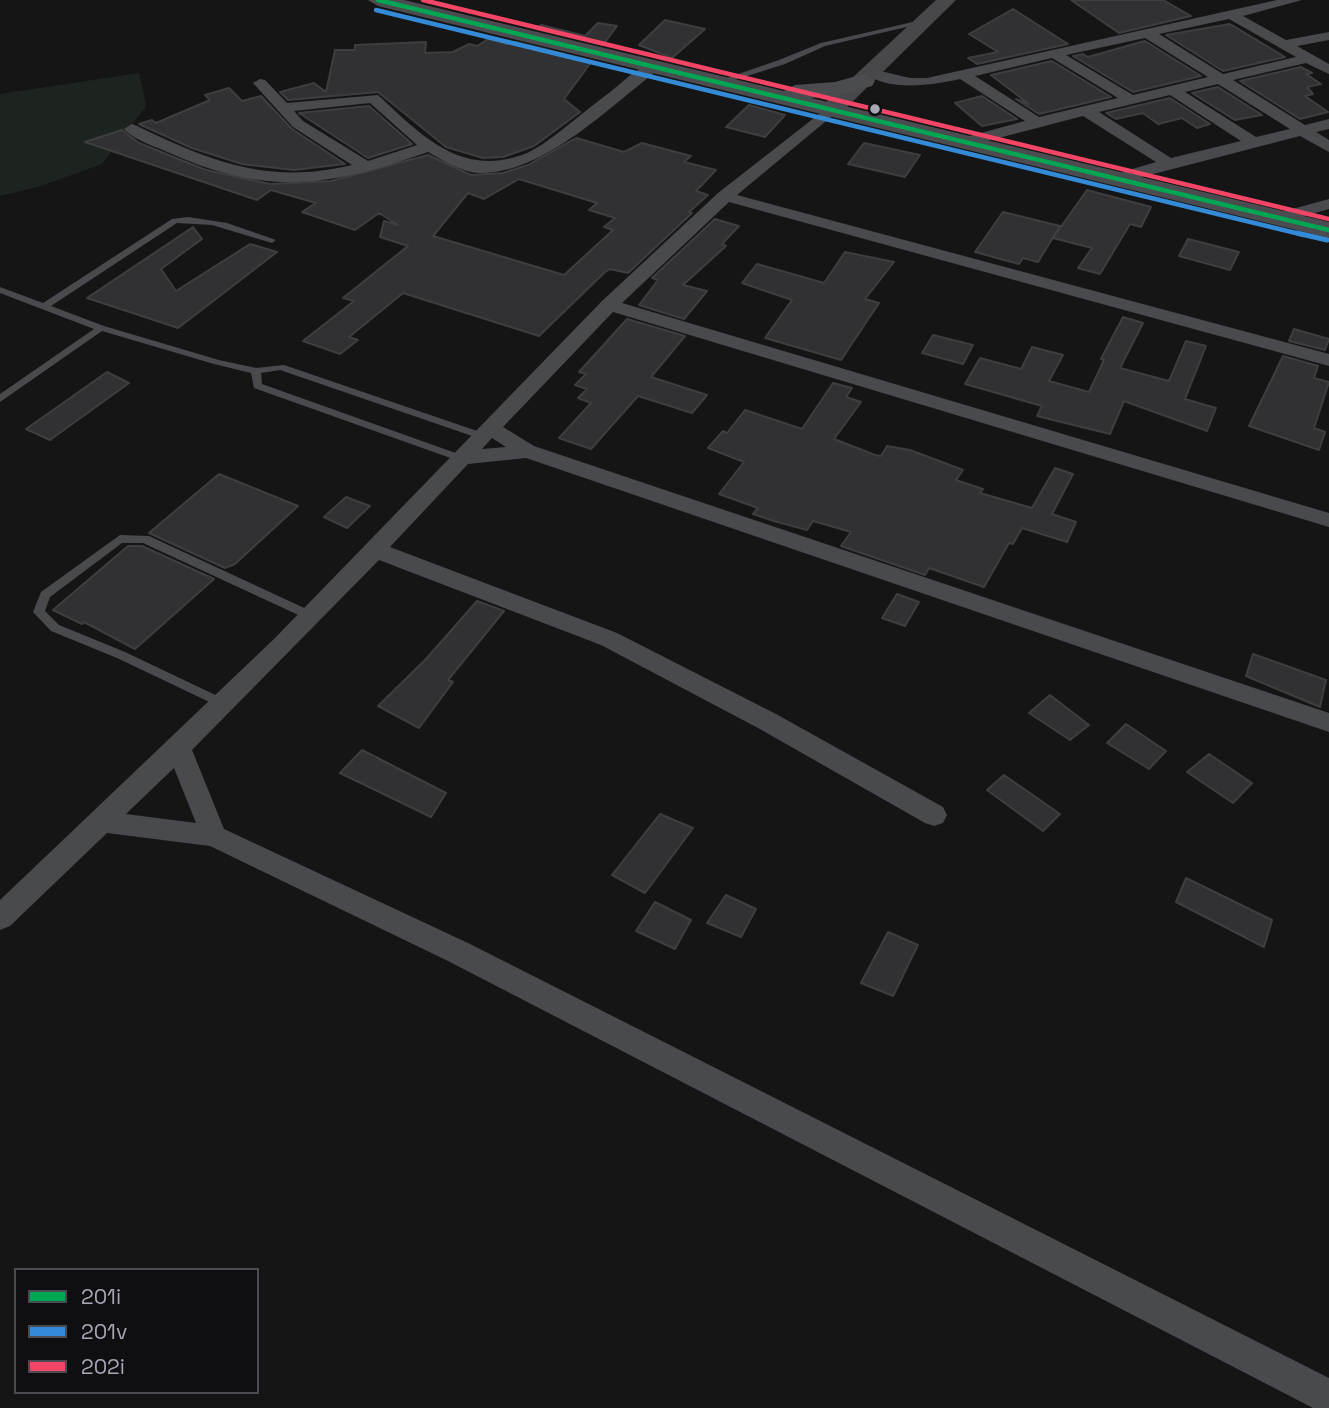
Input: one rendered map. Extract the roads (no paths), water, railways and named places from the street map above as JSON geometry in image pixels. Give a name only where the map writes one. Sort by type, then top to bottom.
[{"type":"main road","points":[[378,0],[1329,230]]},
{"type":"main road","points":[[832,109],[947,0]]},
{"type":"main road","points":[[762,92],[818,92],[866,79]]},
{"type":"main road","points":[[866,79],[886,110],[914,129]]},
{"type":"street","points":[[866,79],[910,82],[962,74],[1295,0]]},
{"type":"street","points":[[1230,13],[1329,70]]},
{"type":"street","points":[[1146,32],[1329,147]]},
{"type":"street","points":[[1286,44],[1329,36]]},
{"type":"street","points":[[1054,54],[1133,101]]},
{"type":"street","points":[[964,142],[1085,110],[1309,58]]},
{"type":"street","points":[[282,108],[373,98],[413,135],[461,164],[476,168],[514,164],[534,156],[653,66]]},
{"type":"street","points":[[962,74],[1037,122]]},
{"type":"street","points":[[260,83],[282,108],[314,136],[365,166]]},
{"type":"street","points":[[1172,90],[1253,142]]},
{"type":"street","points":[[0,918],[179,749],[311,616],[608,305],[724,196],[832,109]]},
{"type":"street","points":[[1085,110],[1169,163]]},
{"type":"street","points":[[1115,179],[1329,124]]},
{"type":"street","points":[[132,129],[173,150],[229,170],[262,176],[302,178],[365,166],[430,146]]},
{"type":"street","points":[[724,196],[1329,360]]},
{"type":"street","points":[[1280,218],[1329,204]]},
{"type":"street","points":[[608,305],[1329,520]]},
{"type":"street","points":[[486,432],[527,451],[1329,723]]},
{"type":"street","points":[[460,458],[527,451]]},
{"type":"street","points":[[375,550],[609,639],[767,721],[934,815]]},
{"type":"street","points":[[179,749],[214,835]]},
{"type":"street","points":[[101,822],[214,835],[458,952],[1329,1396]]},
{"type":"lane","points":[[719,82],[782,62],[823,44],[926,21]]},
{"type":"lane","points":[[45,306],[175,221],[194,218],[272,240]]},
{"type":"lane","points":[[0,290],[101,328],[256,371],[281,367],[486,432]]},
{"type":"lane","points":[[0,399],[101,328]]},
{"type":"lane","points":[[256,371],[257,386],[460,458]]},
{"type":"lane","points":[[223,704],[121,655],[55,628],[39,612],[45,595],[120,539],[145,540],[311,616]]}]
